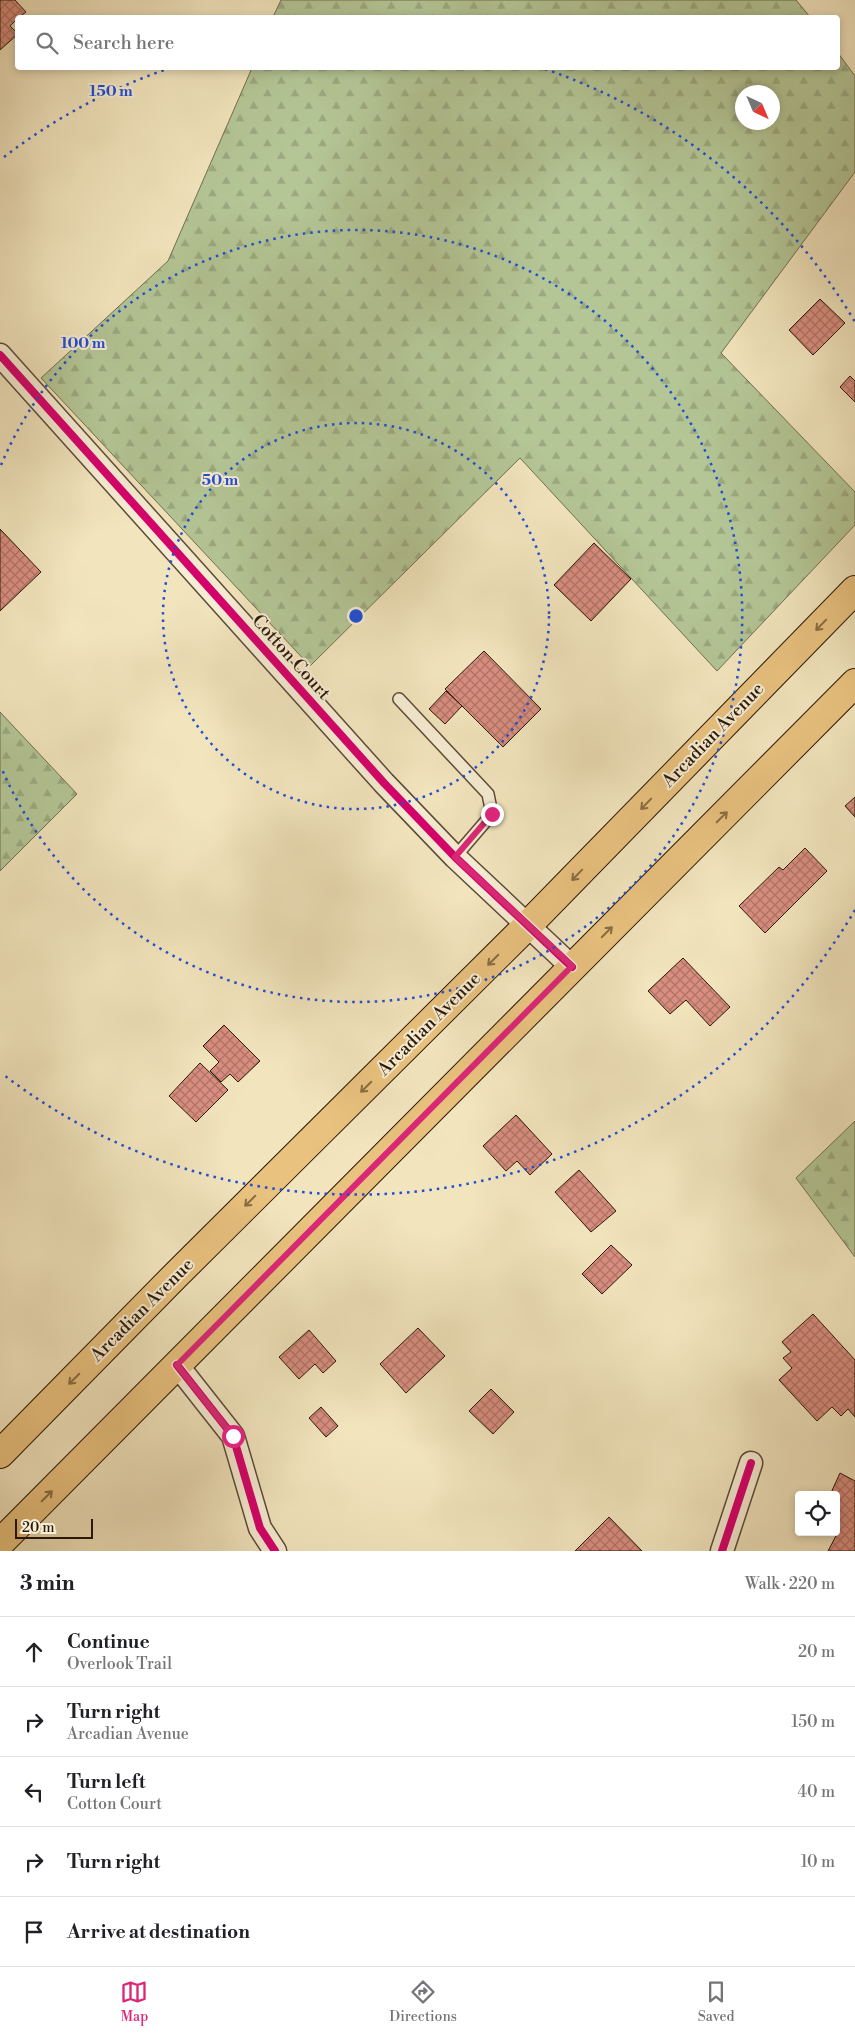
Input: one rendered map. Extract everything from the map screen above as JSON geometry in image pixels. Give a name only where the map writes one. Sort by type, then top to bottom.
[{"type":"main road","name":"Arcadian Avenue","points":[[0,1454],[189,1262],[528,925],[855,590]]},
{"type":"main road","points":[[0,1543],[855,683]]},
{"type":"street","name":"Cotton Court","points":[[0,355],[384,783],[455,857],[572,966]]},
{"type":"street","points":[[177,1365],[233,1436],[260,1528],[275,1551]]},
{"type":"street","points":[[722,1551],[752,1463]]},
{"type":"lane","points":[[399,699],[488,794],[492,814],[455,857]]},
{"type":"green space","points":[[281,0],[796,0],[808,15],[274,15]]},
{"type":"green space","points":[[840,56],[855,76],[855,172],[721,353],[855,492],[855,525],[717,671],[520,458],[310,666],[41,378],[168,261],[251,70],[840,70]]},
{"type":"green space","points":[[0,712],[77,794],[0,871]]},
{"type":"green space","points":[[855,1121],[855,1257],[796,1178]]},
{"type":"building","points":[[0,0],[15,0],[26,12],[22,15],[15,15],[15,21],[10,26],[15,31],[15,37],[0,50]]},
{"type":"building","points":[[820,299],[845,323],[813,355],[789,330]]},
{"type":"building","points":[[850,376],[855,381],[855,402],[840,387]]},
{"type":"building","points":[[0,529],[41,572],[0,611]]},
{"type":"building","points":[[594,543],[631,579],[591,621],[554,585]]},
{"type":"building","points":[[484,651],[541,709],[503,747],[445,689]]},
{"type":"building","points":[[446,691],[462,706],[445,724],[429,709]]},
{"type":"building","points":[[855,797],[855,817],[845,806]]},
{"type":"building","points":[[805,848],[827,871],[765,933],[739,906],[779,867],[783,870]]},
{"type":"building","points":[[683,958],[730,1007],[710,1026],[686,1000],[670,1014],[648,991]]},
{"type":"building","points":[[224,1025],[260,1061],[238,1082],[230,1074],[221,1082],[210,1071],[219,1062],[203,1046]]},
{"type":"building","points":[[200,1063],[228,1090],[196,1122],[169,1096]]},
{"type":"building","points":[[516,1115],[552,1154],[530,1175],[517,1161],[506,1171],[483,1146]]},
{"type":"building","points":[[579,1170],[616,1211],[591,1232],[555,1192]]},
{"type":"building","points":[[611,1245],[632,1265],[602,1294],[582,1274]]},
{"type":"building","points":[[813,1314],[855,1360],[855,1417],[848,1409],[841,1416],[832,1407],[817,1421],[779,1380],[792,1368],[783,1358],[791,1352],[782,1342]]},
{"type":"building","points":[[418,1328],[445,1356],[406,1393],[380,1364]]},
{"type":"building","points":[[309,1330],[336,1361],[323,1373],[315,1364],[299,1379],[279,1357]]},
{"type":"building","points":[[491,1389],[514,1412],[493,1434],[469,1411]]},
{"type":"building","points":[[321,1407],[338,1426],[326,1437],[309,1418]]},
{"type":"building","points":[[840,1473],[855,1481],[855,1551],[828,1551],[836,1536],[840,1536],[840,1491],[832,1491]]},
{"type":"building","points":[[609,1517],[642,1551],[575,1551]]},
{"type":"cycle path","points":[[0,355],[384,783],[455,857],[572,967]]},
{"type":"cycle path","points":[[177,1365],[233,1436],[260,1528],[275,1551]]},
{"type":"cycle path","points":[[722,1551],[751,1463]]},
{"type":"route","points":[[233,1436],[177,1365],[572,966],[455,857],[492,814]]}]
